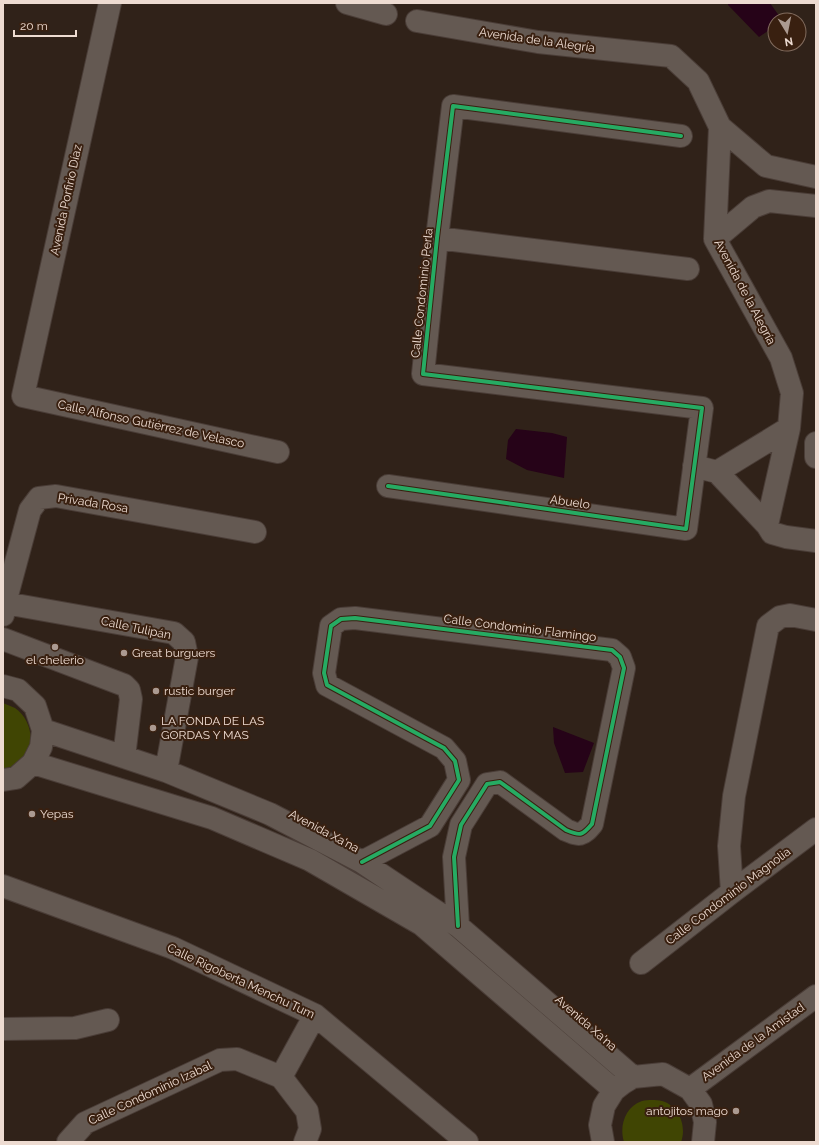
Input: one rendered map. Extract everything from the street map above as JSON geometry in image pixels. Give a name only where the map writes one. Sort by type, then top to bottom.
[{"type":"street","name":"Avenida Porfirio Díaz","points":[[23,396],[110,3]]},
{"type":"street","points":[[347,3],[386,14]]},
{"type":"street","name":"Avenida de la Alegría","points":[[417,21],[538,42],[671,56],[698,81],[720,127],[714,239],[781,358],[792,393],[789,428],[767,525]]},
{"type":"street","name":"Calle Condominio Perla","points":[[681,136],[453,106],[437,238],[423,374],[702,408],[694,466]]},
{"type":"street","points":[[720,127],[766,166],[816,177]]},
{"type":"street","points":[[714,239],[753,207],[768,201],[816,206]]},
{"type":"street","name":"Calle Condominio Perla","points":[[437,238],[688,269]]},
{"type":"street","name":"Calle Alfonso Gutiérrez de Velasco","points":[[23,396],[278,452]]},
{"type":"street","points":[[717,472],[789,428]]},
{"type":"street","points":[[816,443],[816,457]]},
{"type":"street","points":[[694,466],[717,472],[772,532],[786,537],[816,541]]},
{"type":"street","name":"Abuelo","points":[[388,486],[686,529],[694,466]]},
{"type":"street","name":"Privada Rosa","points":[[4,609],[30,510],[40,498],[56,496],[255,532]]},
{"type":"street","name":"Calle Tulipán","points":[[4,609],[174,634],[184,642],[186,657],[166,771]]},
{"type":"street","points":[[732,892],[729,846],[734,796],[768,626],[780,617],[790,615],[816,620]]},
{"type":"street","name":"Calle Condominio Flamingo","points":[[446,800],[459,780],[455,761],[444,748],[327,685],[324,673],[331,626],[341,619],[355,618],[612,650],[620,657],[624,668],[592,824],[585,832],[576,834],[566,830],[500,782],[487,784],[468,814]]},
{"type":"street","points":[[3,640],[124,684],[129,690],[131,699],[124,757]]},
{"type":"street","points":[[3,686],[18,690],[35,706],[42,730],[41,747],[33,763],[16,778],[3,780]]},
{"type":"street","name":"Avenida Xa'na","points":[[42,730],[166,771],[270,814],[362,862],[458,926],[633,1077]]},
{"type":"street","points":[[33,763],[212,818],[310,860],[421,924],[614,1090]]},
{"type":"street","points":[[362,862],[430,826],[446,800],[468,814],[461,824],[454,857],[458,926]]},
{"type":"street","name":"Calle Condominio Magnolia","points":[[641,963],[816,829]]},
{"type":"street","name":"Calle Rigoberta Menchu Tum","points":[[3,886],[173,948],[315,1015],[467,1142]]},
{"type":"street","name":"Avenida de la Amistad","points":[[690,1089],[816,996]]},
{"type":"street","points":[[305,1142],[310,1129],[307,1111],[282,1077],[315,1015]]},
{"type":"street","points":[[3,1029],[75,1028],[108,1020]]},
{"type":"street","name":"Calle Condominio Izabal","points":[[68,1142],[85,1123],[220,1060],[237,1059],[282,1077]]},
{"type":"street","points":[[603,1142],[600,1125],[604,1106],[614,1090],[633,1077],[663,1074],[690,1089],[701,1104],[705,1122],[703,1142]]},
{"type":"green space","points":[[3,703],[15,708],[25,718],[31,739],[28,753],[24,759],[3,773]]},
{"type":"green space","points":[[643,1101],[661,1101],[668,1104],[677,1112],[682,1123],[683,1130],[681,1142],[624,1142],[622,1130],[628,1112],[636,1104]]},
{"type":"shaded area","points":[[728,3],[770,3],[776,12],[767,12],[767,32],[759,37],[728,5]]},
{"type":"shaded area","points":[[516,429],[552,433],[567,437],[564,478],[527,470],[506,459],[508,440]]},
{"type":"shaded area","points":[[553,727],[594,743],[583,772],[565,773],[554,743]]},
{"type":"cycle path","points":[[388,486],[686,529],[702,408],[423,374],[437,238],[453,106],[681,136]]},
{"type":"cycle path","points":[[362,862],[430,826],[459,780],[455,761],[444,748],[327,685],[324,673],[331,626],[341,619],[355,618],[612,650],[620,657],[624,668],[592,824],[583,833],[578,834],[571,832],[566,830],[500,782],[487,784],[461,825],[454,857],[458,926]]},
{"type":"place","name":"el chelerio","points":[[55,647]]},
{"type":"place","name":"Great burguers","points":[[124,653]]},
{"type":"place","name":"rustic burger","points":[[156,691]]},
{"type":"place","name":"LA FONDA DE LAS GORDAS Y MAS","points":[[153,728]]},
{"type":"place","name":"Yepas","points":[[32,814]]},
{"type":"place","name":"antojitos mago","points":[[736,1111]]}]
